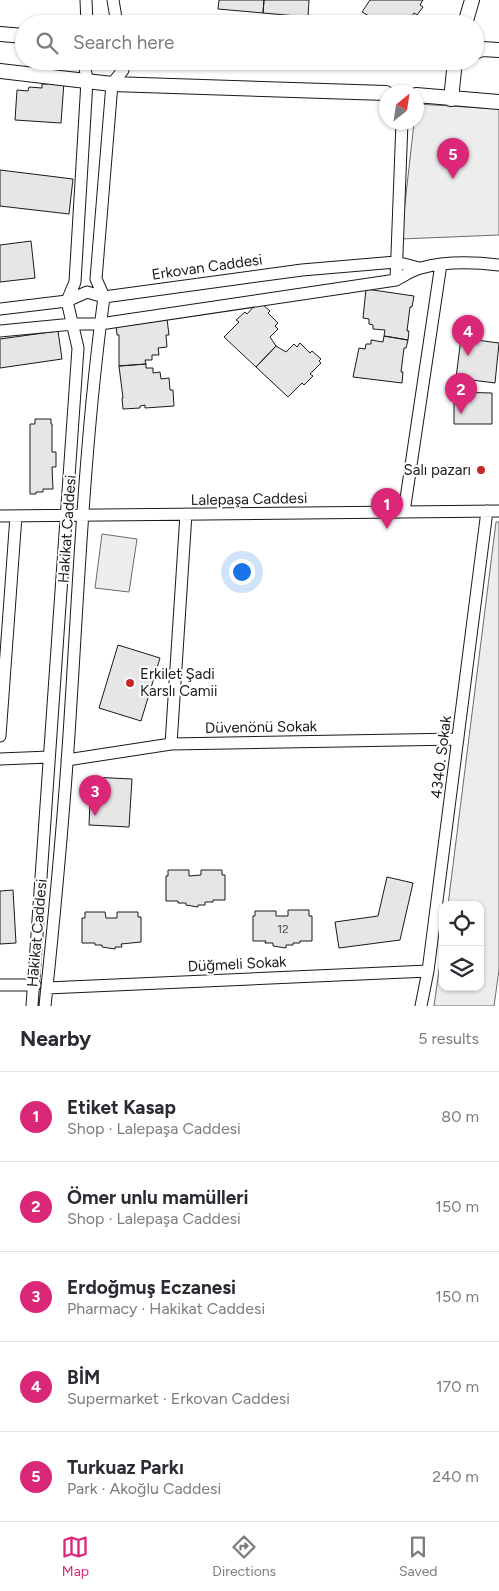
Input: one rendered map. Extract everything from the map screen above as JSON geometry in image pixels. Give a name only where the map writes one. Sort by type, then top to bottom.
[{"type":"street","points":[[86,0],[87,15]]},
{"type":"street","points":[[113,0],[116,15]]},
{"type":"street","points":[[468,15],[472,0]]},
{"type":"street","points":[[0,34],[15,35]]},
{"type":"street","points":[[484,49],[499,50]]},
{"type":"street","points":[[66,301],[75,282],[87,81],[85,70]]},
{"type":"street","name":"Hakikat Caddesi","points":[[45,1006],[67,760],[83,515],[104,297],[96,279],[112,84],[123,70]]},
{"type":"street","points":[[451,99],[454,70]]},
{"type":"street","points":[[0,71],[112,84],[379,93]]},
{"type":"street","points":[[424,96],[499,102]]},
{"type":"street","points":[[396,280],[402,130]]},
{"type":"street","name":"Erkovan Caddesi","points":[[0,309],[66,301],[87,292],[104,297],[302,270],[396,262],[420,268]]},
{"type":"street","name":"Erkovan Caddesi","points":[[0,331],[73,324],[100,324],[396,280],[420,268],[441,264],[478,262],[499,265]]},
{"type":"street","points":[[404,512],[441,264]]},
{"type":"street","name":"Hakikat Caddesi","points":[[32,1006],[35,985],[78,348],[66,301]]},
{"type":"street","name":"4340. Sokak","points":[[421,1006],[428,970],[486,511]]},
{"type":"street","name":"Lalepaşa Caddesi","points":[[0,516],[499,511]]},
{"type":"street","points":[[171,744],[186,514]]},
{"type":"street","points":[[0,736],[16,516]]},
{"type":"street","name":"Düvenönü Sokak","points":[[67,760],[171,744],[458,739]]},
{"type":"street","points":[[0,759],[49,757]]},
{"type":"street","name":"Düğmeli Sokak","points":[[47,988],[428,970]]},
{"type":"street","points":[[0,985],[35,985]]},
{"type":"shaded area","points":[[424,104],[499,109],[499,235],[401,239],[413,130],[424,130]]},
{"type":"shaded area","points":[[496,522],[499,522],[499,970],[494,1006],[434,1006],[439,970],[439,991],[484,991],[484,901],[449,901]]},
{"type":"shaded area","points":[[102,534],[137,539],[129,592],[95,588]]},
{"type":"building","points":[[219,0],[264,0],[263,13],[218,9]]},
{"type":"building","points":[[264,0],[309,0],[308,15],[263,13]]},
{"type":"building","points":[[370,0],[423,0],[420,5],[423,7],[417,15],[414,13],[413,15],[367,15],[362,12]]},
{"type":"building","points":[[48,81],[64,82],[61,123],[15,120],[17,90],[28,91],[29,87],[42,88],[42,84],[48,84]]},
{"type":"building","points":[[0,170],[73,179],[69,214],[0,206]]},
{"type":"building","points":[[31,241],[35,278],[0,282],[0,245]]},
{"type":"building","points":[[366,289],[414,296],[412,307],[410,307],[407,331],[409,331],[408,340],[384,336],[385,330],[373,329],[373,325],[369,324],[369,319],[363,318]]},
{"type":"building","points":[[257,303],[261,303],[270,311],[268,313],[278,323],[275,326],[278,329],[270,337],[276,346],[256,367],[224,337],[239,322],[236,320],[245,312],[247,314]]},
{"type":"building","points":[[167,319],[169,335],[166,335],[167,347],[158,348],[159,355],[152,355],[152,360],[145,360],[146,364],[119,366],[119,335],[117,335],[116,324],[139,324],[138,321]]},
{"type":"building","points":[[58,331],[62,359],[0,368],[0,339]]},
{"type":"building","points":[[384,336],[408,340],[406,348],[404,348],[401,372],[403,372],[402,383],[353,377],[359,348],[365,349],[366,344],[371,344],[371,340],[383,342]]},
{"type":"building","points":[[461,338],[499,343],[495,383],[456,378]]},
{"type":"building","points":[[300,343],[310,353],[312,351],[321,359],[319,361],[321,363],[310,374],[313,376],[304,385],[302,383],[288,397],[256,367],[276,346],[286,352],[294,344],[297,347]]},
{"type":"building","points":[[146,364],[146,368],[153,368],[153,373],[160,372],[161,379],[169,378],[170,390],[173,390],[174,406],[145,408],[145,405],[140,406],[140,408],[123,409],[119,366]]},
{"type":"building","points":[[454,392],[492,393],[492,424],[454,424]]},
{"type":"building","points":[[35,419],[51,419],[52,452],[56,452],[56,467],[52,467],[53,489],[43,489],[43,492],[30,494],[30,424],[35,424]]},
{"type":"building","name":"Erkilet Şadi Karslı Camii","points":[[118,645],[160,658],[141,721],[99,708]]},
{"type":"building","points":[[91,777],[132,779],[129,827],[89,825]]},
{"type":"building","points":[[168,870],[189,870],[189,876],[201,875],[201,870],[222,870],[222,875],[225,875],[225,900],[205,902],[205,905],[198,905],[198,907],[186,905],[186,903],[178,903],[178,901],[166,901],[166,876],[168,876]]},
{"type":"building","points":[[387,877],[413,883],[400,940],[339,948],[335,922],[378,916]]},
{"type":"building","points":[[13,890],[16,943],[0,944],[0,891]]},
{"type":"building","points":[[288,910],[309,910],[309,916],[312,916],[312,941],[300,941],[300,943],[293,943],[293,945],[286,945],[286,948],[273,946],[273,943],[265,943],[266,941],[253,941],[253,916],[255,916],[255,911],[276,911],[276,916],[288,916]]},
{"type":"building","points":[[85,912],[105,912],[106,918],[117,918],[117,912],[138,912],[138,917],[141,917],[141,942],[121,944],[122,947],[115,947],[115,949],[95,945],[95,943],[82,943],[82,918],[85,918]]},
{"type":"place","name":"Turkuaz Parkı","points":[[453,179]]},
{"type":"place","name":"BİM","points":[[468,356]]},
{"type":"place","name":"Ömer unlu mamülleri","points":[[461,414]]},
{"type":"place","name":"Salı pazarı","points":[[481,470]]},
{"type":"place","name":"Etiket Kasap","points":[[387,529]]},
{"type":"place","name":"Erkilet Şadi Karslı Camii","points":[[130,683]]},
{"type":"place","name":"Erdoğmuş Eczanesi","points":[[95,816]]}]
